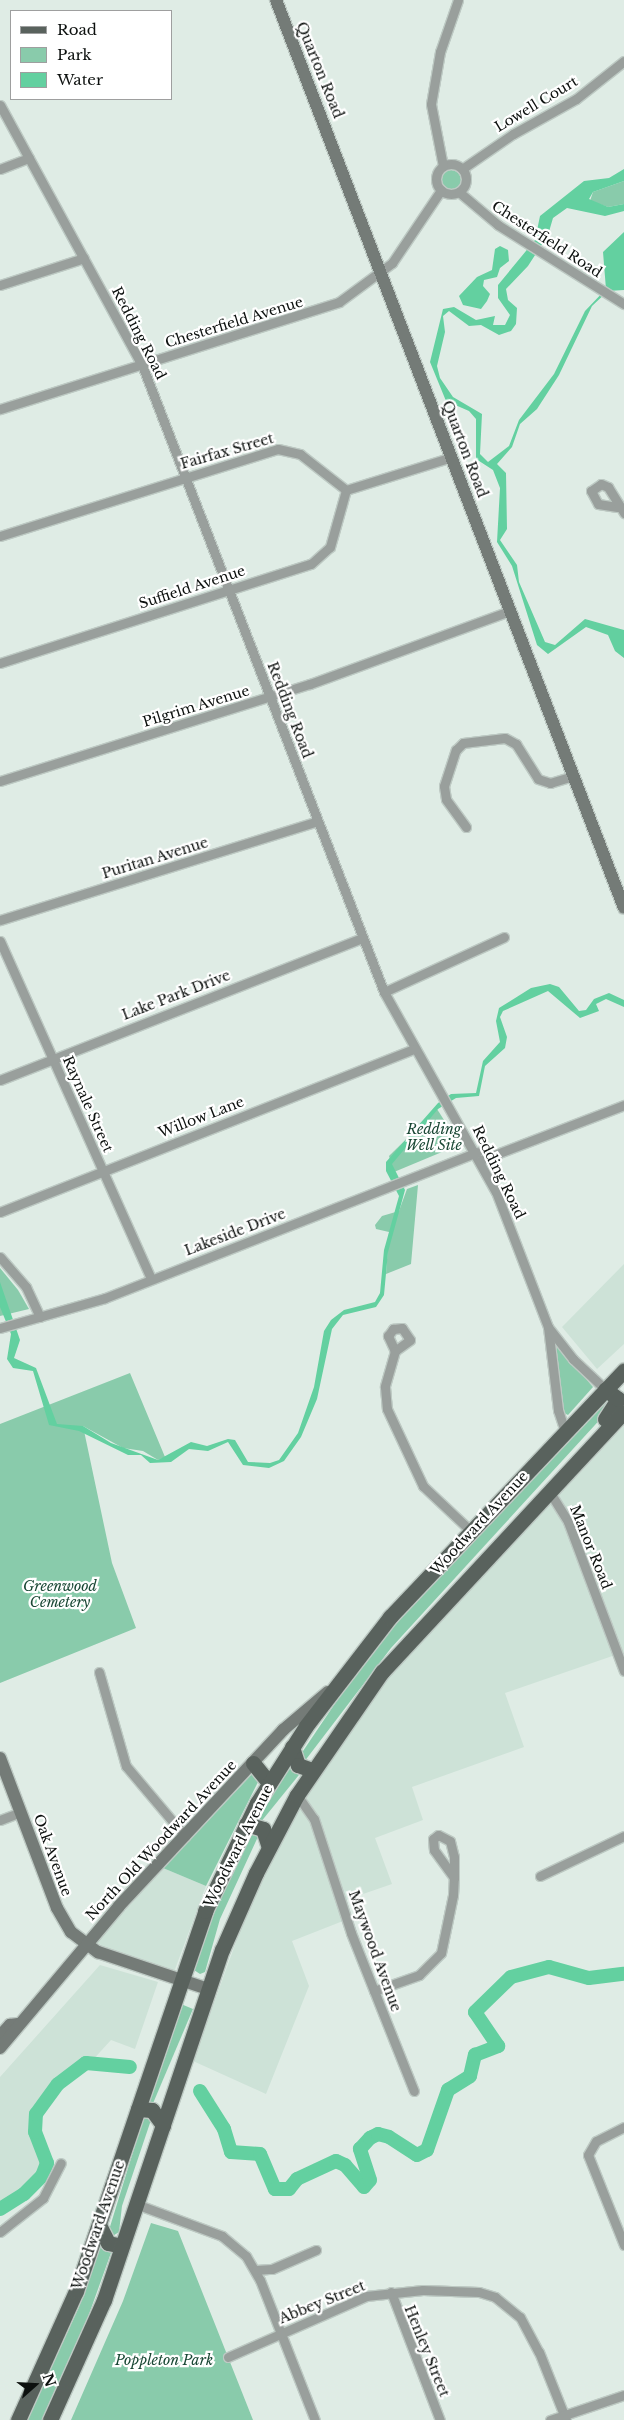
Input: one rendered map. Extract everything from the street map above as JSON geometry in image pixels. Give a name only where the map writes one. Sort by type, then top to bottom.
[{"type":"main road","name":"Woodward Avenue","points":[[18,2420],[61,2329],[99,2225],[180,1980],[212,1894],[246,1824],[269,1783],[336,1685],[390,1617],[624,1370]]},
{"type":"main road","points":[[586,1453],[617,1406],[617,1396],[605,1389]]},
{"type":"main road","points":[[586,1453],[624,1412]]},
{"type":"main road","name":"Woodward Avenue","points":[[50,2420],[91,2332],[122,2246],[208,1989],[269,1847],[297,1795],[312,1770],[382,1672],[586,1453]]},
{"type":"main road","points":[[292,1747],[298,1766],[312,1770]]},
{"type":"main road","points":[[252,1763],[269,1783]]},
{"type":"main road","points":[[246,1824],[263,1828],[269,1847]]},
{"type":"main road","points":[[138,2109],[152,2110],[163,2125]]},
{"type":"main road","points":[[99,2225],[108,2243],[122,2246]]},
{"type":"street","name":"Quarton Road","points":[[276,0],[383,273],[624,908]]},
{"type":"street","points":[[443,166],[454,165],[462,169],[465,182],[459,192],[449,194],[441,190],[436,176],[443,166],[431,104],[440,52],[458,0]]},
{"type":"street","name":"Lowell Court","points":[[462,169],[513,134],[576,99],[624,61]]},
{"type":"street","name":"Redding Road","points":[[0,105],[142,365],[384,992],[414,1049],[479,1156],[548,1327],[558,1410],[565,1431]]},
{"type":"street","points":[[0,169],[28,158]]},
{"type":"street","points":[[383,273],[441,190]]},
{"type":"street","name":"Chesterfield Road","points":[[459,192],[479,212],[525,243],[624,304]]},
{"type":"street","points":[[0,285],[84,258]]},
{"type":"street","name":"Chesterfield Avenue","points":[[0,409],[324,309],[383,273]]},
{"type":"street","name":"Fairfax Street","points":[[0,536],[269,451],[287,449],[300,454],[346,490]]},
{"type":"street","points":[[346,490],[452,457]]},
{"type":"street","name":"Suffield Avenue","points":[[0,663],[305,566],[321,557],[332,540],[346,490]]},
{"type":"street","name":"Pilgrim Avenue","points":[[0,781],[270,697],[510,611]]},
{"type":"street","points":[[466,827],[446,799],[444,786],[456,750],[463,743],[505,738],[516,744],[538,779],[550,783],[574,776]]},
{"type":"street","name":"Puritan Avenue","points":[[0,920],[318,821]]},
{"type":"street","points":[[384,992],[504,937]]},
{"type":"street","name":"Lake Park Drive","points":[[0,1080],[362,938]]},
{"type":"street","name":"Raynale Street","points":[[0,941],[152,1279]]},
{"type":"street","name":"Willow Lane","points":[[0,1212],[102,1170],[414,1049]]},
{"type":"street","name":"Lakeside Drive","points":[[3,1328],[40,1318],[152,1279],[390,1186],[624,1105]]},
{"type":"street","points":[[0,1257],[26,1287],[40,1318]]},
{"type":"street","name":"Redding Road","points":[[548,1327],[573,1360],[605,1389]]},
{"type":"street","points":[[395,1351],[385,1387],[387,1409],[423,1486],[470,1531]]},
{"type":"street","name":"Manor Road","points":[[549,1492],[568,1522],[624,1671]]},
{"type":"street","points":[[99,1672],[126,1766],[186,1836]]},
{"type":"street","name":"North Old Woodward Avenue","points":[[0,2048],[16,2032],[18,2024],[86,1944],[252,1763],[283,1730],[336,1685]]},
{"type":"street","name":"Oak Avenue","points":[[0,1758],[60,1914],[71,1932],[98,1952],[208,1989]]},
{"type":"street","name":"Maywood Avenue","points":[[297,1795],[317,1827],[374,1991],[414,2091]]},
{"type":"street","points":[[0,1820],[21,1812]]},
{"type":"street","points":[[540,1876],[624,1836]]},
{"type":"street","points":[[374,1991],[419,1975],[435,1963],[446,1937],[454,1878]]},
{"type":"street","name":"North Old Woodward Avenue","points":[[0,2036],[10,2026],[18,2024]]},
{"type":"street","points":[[624,2127],[601,2138],[588,2151],[591,2168],[624,2245]]},
{"type":"street","points":[[0,2232],[43,2198],[61,2163]]},
{"type":"street","points":[[136,2204],[226,2238],[242,2250],[256,2270],[315,2420]]},
{"type":"street","points":[[256,2270],[272,2269],[316,2250]]},
{"type":"street","name":"Abbey Street","points":[[228,2357],[358,2299],[391,2292],[479,2292],[506,2304],[529,2331],[565,2418]]},
{"type":"street","name":"Henley Street","points":[[391,2292],[440,2420]]},
{"type":"street","points":[[550,2420],[565,2418],[624,2395]]},
{"type":"shaded area","points":[[624,1264],[624,1344],[597,1369],[562,1327]]},
{"type":"shaded area","points":[[624,1426],[624,1652],[505,1693],[524,1747],[412,1787],[423,1820],[375,1838],[392,1884],[337,1903],[343,1921],[292,1941],[309,1986],[266,2094],[193,2061],[249,1906],[311,1787],[388,1677]]},
{"type":"shaded area","points":[[163,1868],[206,1886],[174,1972],[106,1949],[97,1942]]},
{"type":"shaded area","points":[[100,1965],[158,1982],[135,2049],[111,2040],[90,2063],[73,2070],[50,2093],[38,2109],[35,2122],[47,2166],[24,2194],[0,2209],[0,2077]]},
{"type":"green space","points":[[451,170],[458,173],[461,180],[458,187],[451,190],[444,187],[441,180],[444,173]]},
{"type":"green space","points":[[624,181],[624,204],[608,207],[590,201],[593,192]]},
{"type":"green space","name":"Redding Well Site","points":[[437,1109],[456,1139],[454,1147],[394,1172],[389,1156]]},
{"type":"green space","name":"Redding Well Site","points":[[418,1185],[411,1264],[386,1274],[389,1232],[376,1229],[375,1225],[382,1216],[399,1211],[407,1189]]},
{"type":"green space","points":[[0,1268],[18,1290],[29,1309],[0,1316]]},
{"type":"green space","points":[[558,1347],[593,1387],[568,1415],[564,1413],[555,1349]]},
{"type":"green space","name":"Greenwood Cemetery","points":[[130,1373],[165,1457],[158,1460],[143,1451],[123,1448],[83,1426],[112,1563],[136,1628],[0,1683],[0,1424]]},
{"type":"green space","points":[[606,1402],[610,1402],[605,1414],[391,1648],[304,1762],[301,1754],[365,1659],[397,1620]]},
{"type":"green space","points":[[289,1765],[300,1774],[260,1823],[249,1814]]},
{"type":"green space","points":[[254,1772],[261,1776],[206,1886],[163,1868]]},
{"type":"green space","points":[[249,1832],[259,1834],[220,1919],[205,1972],[200,1974],[194,1970],[205,1931]]},
{"type":"green space","points":[[181,2004],[193,2009],[153,2104],[141,2099]]},
{"type":"green space","points":[[145,2113],[151,2120],[122,2206],[119,2232],[111,2237],[109,2230]]},
{"type":"green space","name":"Poppleton Park","points":[[151,2223],[178,2231],[253,2420],[71,2420],[123,2301]]},
{"type":"green space","points":[[99,2245],[112,2250],[78,2345],[42,2420],[27,2420],[79,2307]]},
{"type":"water","points":[[624,169],[624,181],[593,192],[589,199],[608,207],[624,204],[624,211],[605,216],[567,208],[553,218],[548,235],[528,266],[506,289],[508,300],[517,308],[516,324],[511,331],[499,335],[481,325],[469,326],[449,311],[443,316],[445,332],[437,366],[440,378],[453,397],[482,414],[480,454],[488,462],[509,446],[519,420],[554,374],[585,311],[606,289],[603,252],[624,232],[624,290],[608,291],[592,306],[559,375],[537,409],[520,424],[512,447],[497,464],[506,473],[507,529],[500,540],[517,565],[519,582],[545,642],[555,645],[585,619],[624,630],[624,658],[615,651],[608,635],[586,627],[548,654],[537,645],[512,566],[497,542],[500,488],[493,470],[476,459],[476,419],[469,411],[446,401],[430,362],[443,309],[454,307],[476,320],[495,316],[493,325],[505,325],[510,315],[498,298],[498,285],[535,240],[540,216],[584,181],[609,178]]},
{"type":"water","points":[[500,246],[508,250],[509,261],[500,268],[497,277],[484,280],[483,286],[490,294],[487,301],[481,309],[463,305],[459,296],[477,277],[492,270],[495,249]]},
{"type":"water","points":[[550,984],[559,987],[579,1011],[586,1010],[594,999],[609,993],[624,1000],[624,1007],[606,999],[596,1004],[599,1011],[580,1018],[548,991],[503,1011],[500,1017],[507,1037],[505,1048],[485,1066],[479,1096],[456,1098],[438,1109],[392,1164],[405,1190],[388,1252],[384,1295],[376,1307],[343,1315],[332,1329],[317,1399],[301,1437],[284,1461],[269,1468],[243,1465],[228,1442],[208,1451],[189,1449],[171,1462],[150,1463],[141,1455],[128,1455],[79,1431],[49,1425],[33,1371],[13,1368],[7,1359],[11,1334],[0,1307],[0,1282],[20,1340],[14,1358],[36,1368],[57,1424],[83,1426],[111,1443],[158,1460],[191,1442],[207,1446],[228,1439],[235,1440],[248,1462],[270,1463],[279,1460],[298,1433],[314,1387],[324,1331],[331,1320],[344,1310],[375,1302],[380,1293],[384,1250],[399,1196],[386,1171],[386,1162],[438,1103],[451,1094],[476,1093],[483,1061],[500,1042],[496,1021],[499,1008],[531,988]]},
{"type":"waterway","points":[[200,2091],[224,2129],[231,2152],[260,2154],[275,2189],[289,2189],[297,2179],[336,2161],[345,2165],[364,2187],[370,2180],[360,2149],[370,2138],[378,2134],[389,2137],[417,2155],[427,2150],[448,2090],[470,2076],[475,2055],[498,2046],[475,2012],[511,1977],[549,1967],[589,1978],[624,1974]]},
{"type":"waterway","points":[[0,2209],[24,2194],[42,2176],[47,2163],[35,2132],[36,2114],[58,2084],[86,2063],[130,2067]]}]
